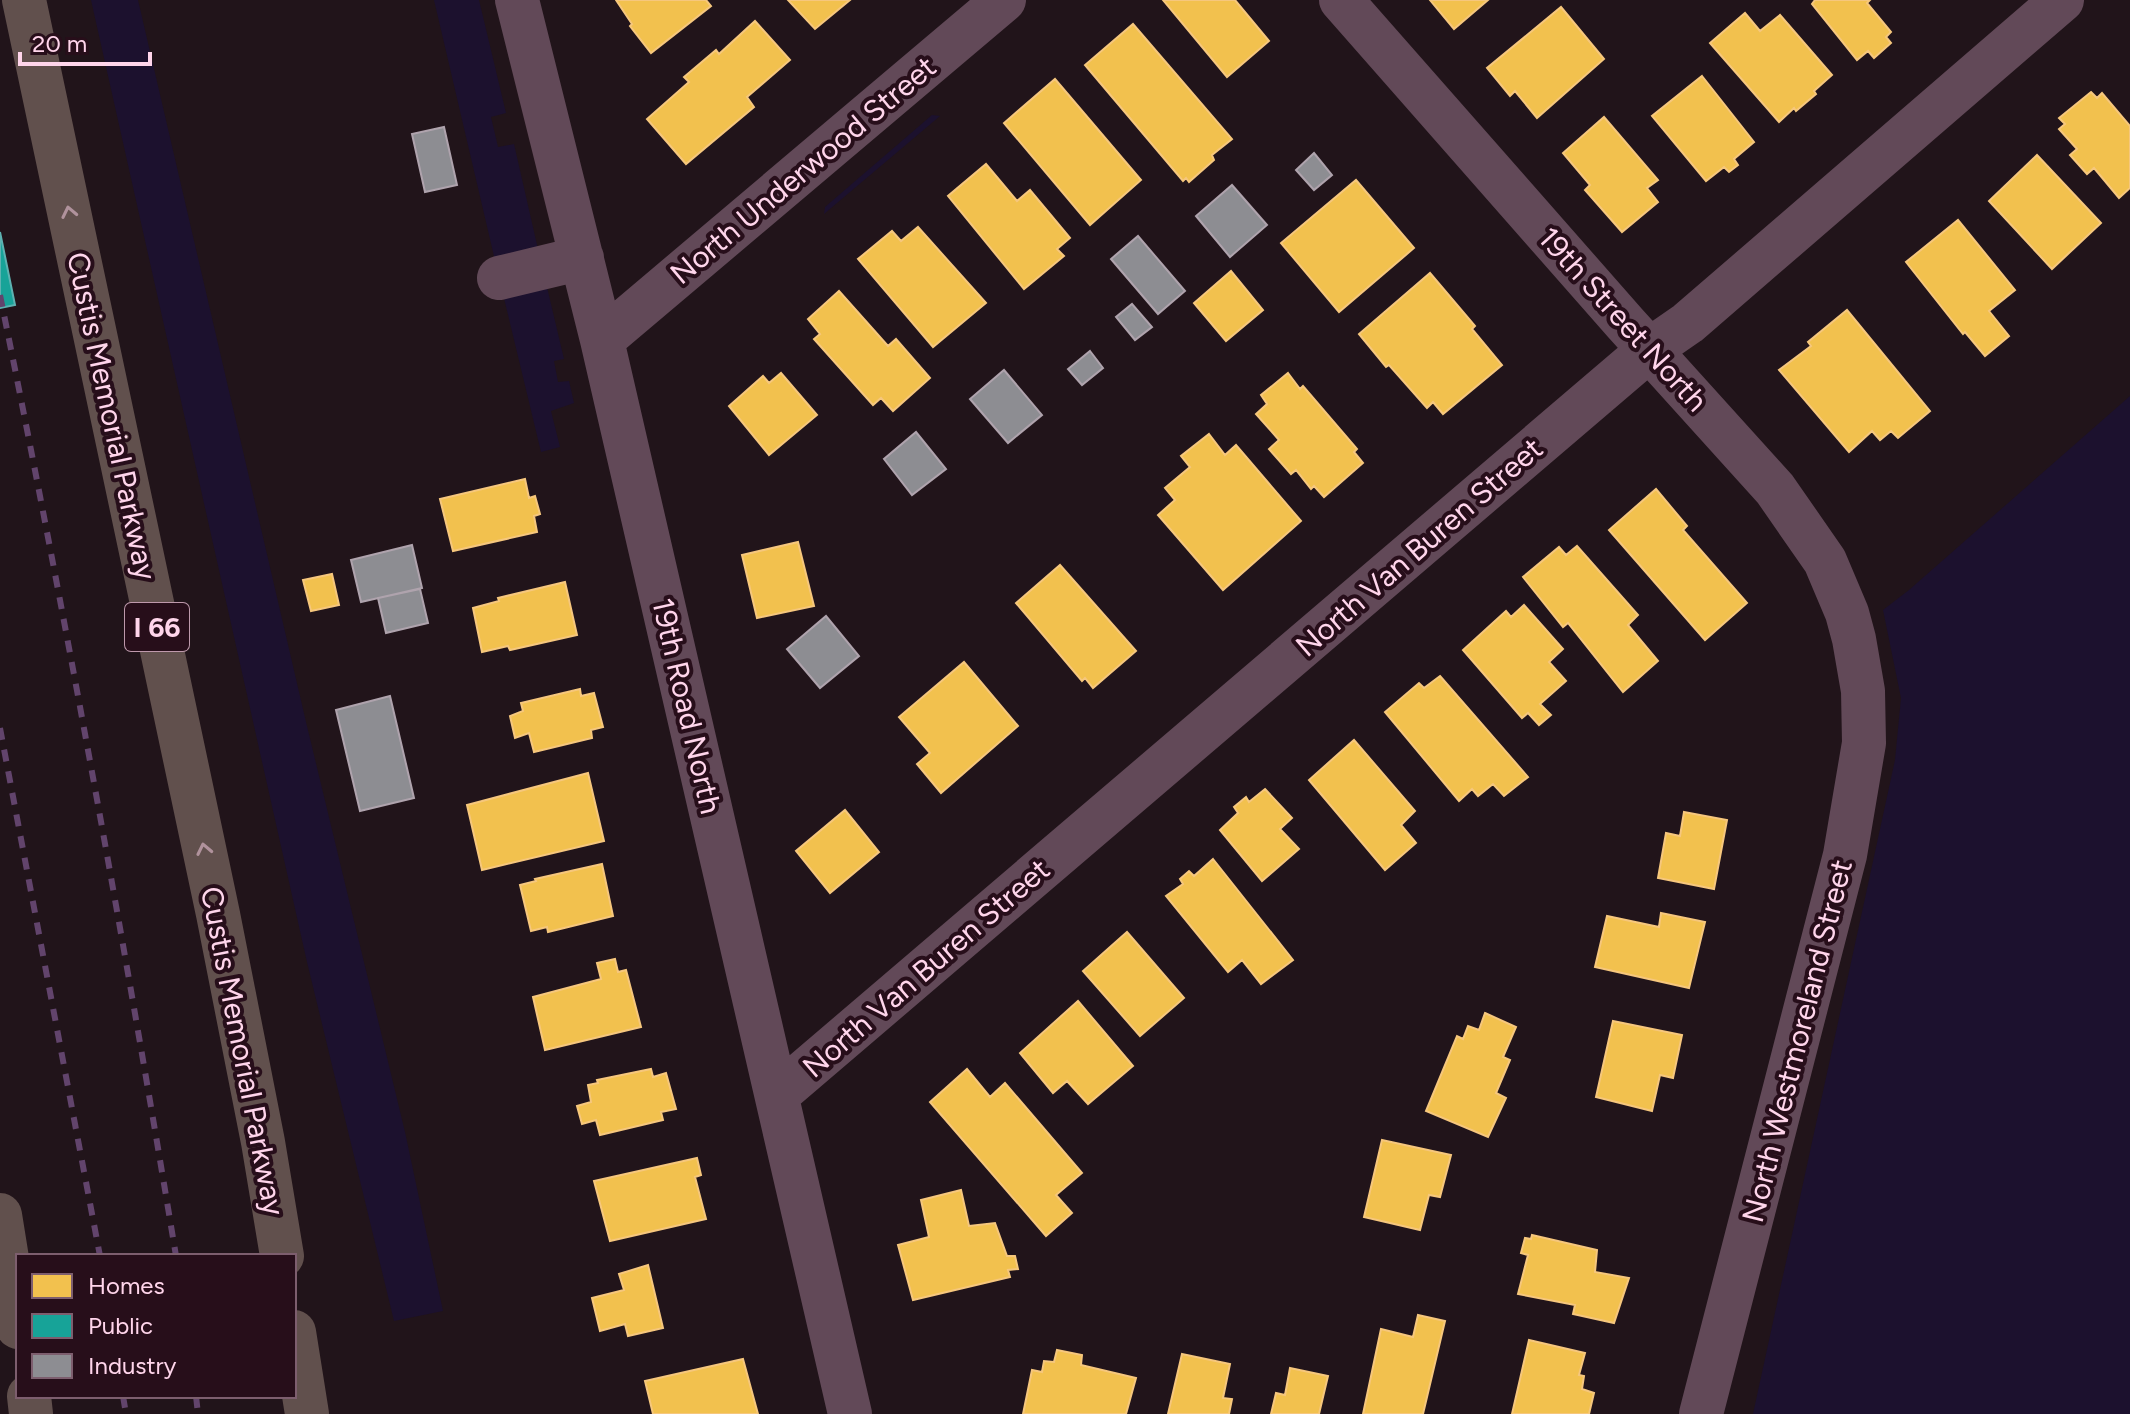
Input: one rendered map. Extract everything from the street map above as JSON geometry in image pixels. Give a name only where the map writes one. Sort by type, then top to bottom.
[{"type":"highway","name":"Custis Memorial Parkway","points":[[24,0],[218,914],[282,1254]]},
{"type":"highway","points":[[0,1215],[16,1315]]},
{"type":"highway","points":[[296,1345],[307,1414]]},
{"type":"street","name":"19th Road North","points":[[517,0],[602,340],[850,1414]]},
{"type":"street","name":"North Underwood Street","points":[[602,340],[1004,0]]},
{"type":"street","name":"19th Street North","points":[[1341,0],[1754,465],[1802,526],[1833,578],[1854,639],[1859,665]]},
{"type":"street","name":"North Van Buren Street","points":[[777,1095],[1649,350],[1688,323],[2062,0]]},
{"type":"street","points":[[499,278],[582,258]]},
{"type":"street","name":"North Westmoreland Street","points":[[1701,1414],[1845,855],[1864,743],[1865,717],[1859,665]]},
{"type":"shaded area","points":[[91,0],[138,0],[405,1132],[443,1311],[394,1321],[307,962]]},
{"type":"shaded area","points":[[434,0],[479,0],[506,113],[491,117],[498,147],[514,144],[540,258],[497,269]]},
{"type":"shaded area","points":[[932,115],[940,116],[824,214],[825,207]]},
{"type":"shaded area","points":[[546,283],[564,359],[554,361],[558,382],[569,381],[574,403],[551,411],[560,447],[541,452],[503,294]]},
{"type":"shaded area","points":[[2130,396],[2130,1414],[1753,1414],[1895,760],[1901,698],[1883,610]]},
{"type":"building: Homes","points":[[616,0],[706,0],[711,6],[651,53],[630,26],[632,24]]},
{"type":"building: Homes","points":[[788,0],[850,0],[815,29]]},
{"type":"building: Homes","points":[[1163,0],[1235,0],[1269,41],[1227,77]]},
{"type":"building: Homes","points":[[1430,0],[1488,0],[1454,29]]},
{"type":"building: Homes","points":[[1815,0],[1870,0],[1867,3],[1891,32],[1886,37],[1891,43],[1874,58],[1868,51],[1857,60],[1812,4]]},
{"type":"building: Homes","points":[[1561,7],[1604,59],[1537,118],[1515,91],[1510,96],[1487,68]]},
{"type":"building: Homes","points":[[1745,13],[1760,31],[1780,15],[1832,75],[1814,91],[1816,94],[1779,122],[1710,43]]},
{"type":"building: Homes","points":[[755,21],[790,60],[747,97],[754,107],[686,164],[647,119],[689,82],[684,77],[716,50],[719,54]]},
{"type":"building: Homes","points":[[1133,24],[1232,139],[1212,155],[1214,160],[1189,182],[1186,178],[1183,181],[1085,65]]},
{"type":"building: Homes","points":[[1702,76],[1754,142],[1734,159],[1738,165],[1729,172],[1724,167],[1706,181],[1652,116]]},
{"type":"building: Homes","points":[[1055,79],[1141,180],[1090,225],[1004,123]]},
{"type":"building: Homes","points":[[2091,92],[2097,98],[2102,93],[2130,126],[2130,188],[2119,198],[2094,168],[2087,174],[2070,155],[2077,149],[2059,129],[2065,124],[2059,118]]},
{"type":"building: Homes","points":[[1604,117],[1658,180],[1647,188],[1658,202],[1622,232],[1585,190],[1590,185],[1563,153]]},
{"type":"building: Homes","points":[[2037,155],[2101,223],[2052,269],[1989,201]]},
{"type":"building: Homes","points":[[986,164],[1017,201],[1030,190],[1070,238],[1057,249],[1064,256],[1024,289],[948,196]]},
{"type":"building: Homes","points":[[1356,180],[1414,248],[1339,312],[1281,243]]},
{"type":"building: Homes","points":[[1958,220],[2015,290],[1989,311],[2009,336],[1985,356],[1965,332],[1963,334],[1906,262]]},
{"type":"building: Homes","points":[[918,227],[986,303],[933,347],[858,259],[892,231],[901,241]]},
{"type":"building: Homes","points":[[1231,271],[1263,310],[1226,341],[1194,303]]},
{"type":"building: Homes","points":[[1430,273],[1475,326],[1472,329],[1502,365],[1443,414],[1433,402],[1427,408],[1389,365],[1386,367],[1359,334]]},
{"type":"building: Homes","points":[[839,291],[888,346],[896,339],[930,378],[893,411],[881,398],[873,405],[814,339],[820,334],[808,319]]},
{"type":"building: Homes","points":[[1847,310],[1930,411],[1898,438],[1891,431],[1880,440],[1872,431],[1849,452],[1779,370],[1811,346],[1808,342]]},
{"type":"building: Homes","points":[[781,373],[817,415],[769,455],[729,406],[763,376],[769,383]]},
{"type":"building: Homes","points":[[1288,373],[1357,449],[1354,452],[1363,463],[1324,497],[1314,486],[1311,489],[1296,470],[1291,474],[1269,449],[1279,440],[1256,414],[1267,404],[1261,395]]},
{"type":"building: Homes","points":[[1209,434],[1225,455],[1236,445],[1301,521],[1223,590],[1158,515],[1175,500],[1165,488],[1190,467],[1181,456]]},
{"type":"building: Homes","points":[[525,479],[529,498],[535,496],[540,514],[534,516],[537,532],[453,551],[440,499]]},
{"type":"building: Homes","points":[[1656,489],[1687,526],[1683,530],[1747,603],[1705,640],[1609,530]]},
{"type":"building: Homes","points":[[798,542],[814,606],[757,618],[742,555]]},
{"type":"building: Homes","points":[[1577,546],[1638,615],[1628,625],[1658,661],[1623,692],[1568,623],[1563,627],[1523,577],[1559,547],[1566,555]]},
{"type":"building: Homes","points":[[1060,565],[1136,651],[1093,688],[1085,678],[1082,681],[1016,603]]},
{"type":"building: Homes","points":[[332,574],[339,605],[311,611],[303,580]]},
{"type":"building: Homes","points":[[565,582],[577,635],[510,650],[508,646],[482,652],[473,608],[499,601],[498,598]]},
{"type":"building: Homes","points":[[1524,605],[1563,649],[1549,662],[1566,681],[1540,704],[1551,715],[1539,725],[1528,713],[1522,718],[1463,650],[1506,611],[1511,617]]},
{"type":"building: Homes","points":[[964,662],[1018,726],[941,793],[917,764],[930,753],[899,717]]},
{"type":"building: Homes","points":[[1440,676],[1528,777],[1504,796],[1493,784],[1478,796],[1472,789],[1459,801],[1385,712],[1419,683],[1424,688]]},
{"type":"building: Homes","points":[[580,689],[581,696],[594,693],[603,727],[591,730],[592,738],[534,752],[529,733],[515,738],[510,716],[523,711],[521,703]]},
{"type":"building: Homes","points":[[1354,740],[1415,811],[1401,825],[1416,843],[1385,870],[1309,780]]},
{"type":"building: Homes","points":[[588,773],[604,841],[482,870],[467,805]]},
{"type":"building: Homes","points":[[1265,789],[1292,818],[1280,829],[1299,849],[1262,881],[1220,830],[1238,813],[1234,807],[1246,797],[1249,802]]},
{"type":"building: Homes","points":[[845,810],[879,852],[830,893],[796,851]]},
{"type":"building: Homes","points":[[1684,812],[1727,820],[1714,889],[1658,878],[1666,833],[1680,836]]},
{"type":"building: Homes","points":[[1213,859],[1293,960],[1261,984],[1242,960],[1228,972],[1166,896],[1183,884],[1180,879],[1189,871],[1194,876]]},
{"type":"building: Homes","points":[[602,864],[613,916],[548,932],[547,927],[531,931],[520,885]]},
{"type":"building: Homes","points":[[1661,913],[1705,922],[1689,988],[1595,967],[1607,916],[1659,927]]},
{"type":"building: Homes","points":[[1127,932],[1184,998],[1140,1036],[1083,971]]},
{"type":"building: Homes","points":[[615,959],[618,972],[626,970],[641,1027],[545,1050],[533,997],[601,979],[597,963]]},
{"type":"building: Homes","points":[[1078,1001],[1133,1066],[1088,1104],[1067,1081],[1053,1093],[1020,1053]]},
{"type":"building: Homes","points":[[1485,1013],[1516,1027],[1503,1057],[1510,1060],[1496,1093],[1506,1098],[1488,1137],[1426,1111],[1457,1036],[1463,1039],[1468,1026],[1479,1030]]},
{"type":"building: Homes","points":[[1613,1021],[1682,1035],[1673,1078],[1660,1075],[1652,1111],[1596,1097]]},
{"type":"building: Homes","points":[[651,1069],[653,1077],[666,1073],[676,1109],[661,1112],[663,1120],[600,1135],[596,1120],[582,1124],[577,1106],[591,1102],[588,1085],[598,1083],[597,1080]]},
{"type":"building: Homes","points":[[967,1069],[990,1097],[1005,1083],[1082,1173],[1056,1195],[1072,1213],[1046,1236],[930,1102]]},
{"type":"building: Homes","points":[[1382,1140],[1451,1155],[1440,1197],[1429,1195],[1420,1230],[1364,1217]]},
{"type":"building: Homes","points":[[697,1158],[701,1175],[695,1177],[706,1219],[610,1241],[594,1181]]},
{"type":"building: Homes","points":[[961,1190],[969,1226],[995,1223],[1007,1256],[1015,1256],[1018,1269],[1008,1270],[1010,1277],[913,1300],[898,1245],[929,1237],[921,1200]]},
{"type":"building: Homes","points":[[1532,1235],[1597,1250],[1595,1272],[1629,1278],[1614,1323],[1573,1314],[1575,1305],[1518,1294],[1528,1255],[1521,1253],[1525,1238],[1531,1239]]},
{"type":"building: Homes","points":[[648,1265],[663,1328],[628,1336],[625,1324],[600,1331],[592,1298],[624,1290],[619,1274]]},
{"type":"building: Homes","points":[[1418,1315],[1445,1321],[1423,1414],[1363,1414],[1381,1329],[1413,1337]]},
{"type":"building: Homes","points":[[1529,1340],[1585,1353],[1579,1375],[1584,1376],[1582,1389],[1594,1393],[1589,1414],[1512,1414]]},
{"type":"building: Homes","points":[[1057,1350],[1082,1355],[1081,1365],[1136,1378],[1126,1414],[1023,1414],[1032,1370],[1042,1372],[1044,1361],[1054,1362]]},
{"type":"building: Homes","points":[[1182,1354],[1230,1364],[1223,1398],[1232,1399],[1229,1414],[1168,1414]]},
{"type":"building: Homes","points":[[743,1359],[758,1414],[653,1414],[645,1381]]},
{"type":"building: Homes","points":[[1290,1368],[1328,1376],[1319,1414],[1271,1414],[1276,1393],[1285,1395]]},
{"type":"building: Public","points":[[0,232],[15,305],[0,308]]},
{"type":"building: Industry","points":[[444,127],[457,185],[425,192],[412,134]]},
{"type":"building: Industry","points":[[1314,153],[1332,175],[1314,190],[1296,170]]},
{"type":"building: Industry","points":[[1232,185],[1267,225],[1230,257],[1196,216]]},
{"type":"building: Industry","points":[[1138,236],[1185,291],[1158,314],[1111,259]]},
{"type":"building: Industry","points":[[1132,304],[1152,327],[1135,340],[1116,317]]},
{"type":"building: Industry","points":[[1090,351],[1103,368],[1082,385],[1068,369]]},
{"type":"building: Industry","points":[[1004,370],[1042,415],[1008,443],[970,399]]},
{"type":"building: Industry","points":[[916,432],[946,469],[912,495],[884,459]]},
{"type":"building: Industry","points":[[412,545],[422,588],[361,602],[351,560]]},
{"type":"building: Industry","points":[[420,589],[428,623],[386,633],[378,598]]},
{"type":"building: Industry","points":[[826,616],[859,656],[820,688],[787,649]]},
{"type":"building: Industry","points":[[390,696],[414,798],[360,811],[336,710]]},
{"type":"railway","points":[[0,295],[92,775],[176,1254]]},
{"type":"railway","points":[[0,728],[100,1254]]},
{"type":"railway","points":[[123,1398],[126,1414]]},
{"type":"railway","points":[[196,1398],[198,1414]]}]
